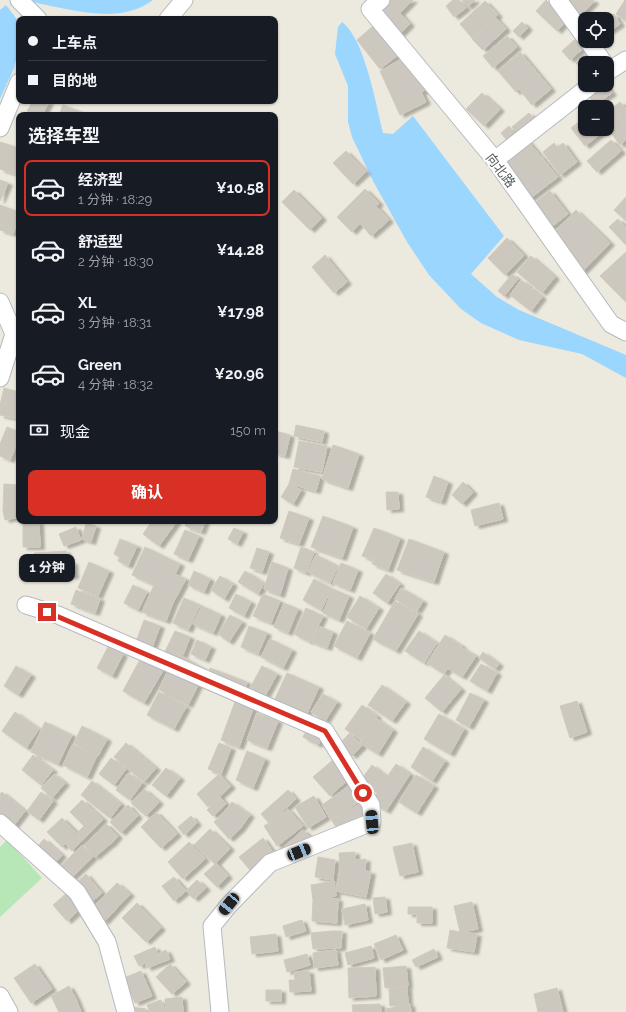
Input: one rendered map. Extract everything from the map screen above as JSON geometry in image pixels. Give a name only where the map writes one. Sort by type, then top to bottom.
[{"type":"street","points":[[19,0],[35,16]]},
{"type":"street","points":[[171,16],[184,0]]},
{"type":"street","points":[[558,0],[578,27]]},
{"type":"street","name":"向北路","points":[[375,5],[494,160],[612,324],[626,332]]},
{"type":"street","points":[[614,65],[626,60]]},
{"type":"street","points":[[0,128],[16,89]]},
{"type":"street","points":[[494,160],[582,92]]},
{"type":"street","points":[[0,302],[14,334],[0,378]]},
{"type":"street","points":[[26,605],[58,616],[325,731],[371,805],[372,822],[270,864],[229,904],[212,926],[220,1012]]},
{"type":"street","points":[[0,823],[77,892],[107,942],[126,1012]]},
{"type":"street","points":[[0,996],[9,1012]]},
{"type":"green space","points":[[7,840],[42,878],[0,917],[0,847]]},
{"type":"water","points":[[28,0],[153,0],[140,8],[126,12],[96,14]]},
{"type":"water","points":[[6,5],[16,18],[16,60],[0,99],[0,10]]},
{"type":"water","points":[[342,22],[350,31],[363,57],[373,90],[383,133],[393,134],[413,116],[504,236],[471,274],[497,297],[519,310],[626,355],[626,378],[582,354],[519,340],[481,323],[461,309],[429,275],[407,242],[373,181],[352,137],[348,122],[348,86],[335,54],[338,27]]},
{"type":"building","points":[[386,0],[413,0],[400,13],[410,24],[399,35],[375,11]]},
{"type":"building","points":[[453,0],[459,0],[466,8],[454,17],[446,6]]},
{"type":"building","points":[[462,0],[475,0],[468,7]]},
{"type":"building","points":[[546,0],[567,20],[557,31],[536,11]]},
{"type":"building","points":[[568,0],[593,0],[594,2],[584,12],[578,12],[578,18],[576,20]]},
{"type":"building","points":[[626,0],[626,21],[616,14]]},
{"type":"building","points":[[485,1],[498,15],[472,38],[460,24]]},
{"type":"building","points":[[614,14],[620,24],[614,28]]},
{"type":"building","points":[[496,18],[506,29],[483,50],[472,39]]},
{"type":"building","points":[[522,22],[528,28],[519,37],[513,31]]},
{"type":"building","points":[[373,26],[398,55],[380,69],[357,40]]},
{"type":"building","points":[[507,36],[517,47],[493,68],[483,56]]},
{"type":"building","points":[[578,37],[578,48],[584,48],[570,60],[562,51]]},
{"type":"building","points":[[589,50],[592,56],[583,56]]},
{"type":"building","points":[[520,52],[551,89],[532,105],[519,89],[516,92],[498,71]]},
{"type":"building","points":[[410,55],[427,89],[421,92],[426,102],[400,115],[380,71]]},
{"type":"building","points":[[586,92],[612,93],[602,100],[591,100]]},
{"type":"building","points":[[482,93],[500,109],[484,126],[466,109]]},
{"type":"building","points":[[620,102],[626,109],[626,121],[614,130],[614,107]]},
{"type":"building","points":[[31,104],[48,104],[44,112],[27,111]]},
{"type":"building","points":[[63,105],[79,111],[79,112],[60,112]]},
{"type":"building","points":[[529,113],[538,123],[521,138],[512,127]]},
{"type":"building","points":[[578,122],[578,136],[598,136],[585,146],[571,128]]},
{"type":"building","points":[[626,122],[626,140],[620,145],[613,136],[614,132]]},
{"type":"building","points":[[509,126],[520,140],[512,147],[501,133]]},
{"type":"building","points":[[527,140],[538,153],[514,173],[503,160]]},
{"type":"building","points":[[611,140],[621,151],[597,172],[587,161]]},
{"type":"building","points":[[0,142],[16,147],[16,174],[0,169]]},
{"type":"building","points":[[554,143],[557,148],[563,143],[577,162],[560,175],[543,152]]},
{"type":"building","points":[[346,151],[366,172],[353,184],[333,163]]},
{"type":"building","points":[[539,154],[558,177],[520,206],[513,173]]},
{"type":"building","points":[[0,180],[8,183],[0,201]]},
{"type":"building","points":[[365,189],[379,203],[362,221],[377,207],[389,220],[371,236],[360,223],[352,232],[337,217]]},
{"type":"building","points":[[294,190],[322,218],[310,230],[282,202]]},
{"type":"building","points":[[550,191],[568,214],[542,234],[524,211]]},
{"type":"building","points":[[626,197],[626,221],[614,210]]},
{"type":"building","points":[[0,205],[16,211],[16,226],[13,234],[0,230]]},
{"type":"building","points":[[576,210],[610,243],[582,272],[548,239]]},
{"type":"building","points":[[618,219],[626,228],[626,245],[609,227]]},
{"type":"building","points":[[507,238],[524,255],[505,275],[488,258]]},
{"type":"building","points":[[626,252],[626,302],[600,276]]},
{"type":"building","points":[[325,255],[347,282],[334,293],[312,267]]},
{"type":"building","points":[[531,256],[555,277],[542,293],[517,272]]},
{"type":"building","points":[[512,274],[518,279],[504,296],[498,291]]},
{"type":"building","points":[[521,280],[542,297],[531,311],[510,295]]},
{"type":"building","points":[[4,388],[16,391],[16,418],[0,415],[0,405]]},
{"type":"building","points":[[296,425],[324,431],[322,442],[294,436]]},
{"type":"building","points":[[7,427],[16,431],[16,446],[10,460],[0,456],[0,444]]},
{"type":"building","points":[[278,432],[290,435],[285,456],[278,454]]},
{"type":"building","points":[[299,441],[327,446],[322,472],[294,467]]},
{"type":"building","points":[[333,445],[359,454],[348,488],[322,479]]},
{"type":"building","points":[[293,469],[320,476],[316,491],[291,484],[301,490],[293,504],[281,497],[289,484]]},
{"type":"building","points":[[434,476],[448,482],[441,502],[426,497]]},
{"type":"building","points":[[463,482],[473,492],[462,504],[452,495]]},
{"type":"building","points":[[4,484],[16,485],[16,518],[5,520],[3,511]]},
{"type":"building","points":[[386,492],[398,492],[399,509],[387,510]]},
{"type":"building","points":[[499,503],[503,519],[475,526],[471,510]]},
{"type":"building","points":[[289,511],[309,518],[299,544],[280,538]]},
{"type":"building","points":[[323,516],[353,527],[342,558],[311,547]]},
{"type":"building","points":[[23,524],[39,524],[40,547],[23,547]]},
{"type":"building","points":[[86,524],[96,526],[91,542],[82,539]]},
{"type":"building","points":[[150,524],[175,524],[159,546],[143,534]]},
{"type":"building","points":[[186,524],[204,524],[201,532],[185,526]]},
{"type":"building","points":[[76,527],[81,540],[64,546],[59,534]]},
{"type":"building","points":[[234,528],[243,532],[237,544],[228,539]]},
{"type":"building","points":[[374,528],[385,532],[373,560],[362,556]]},
{"type":"building","points":[[185,530],[199,536],[188,560],[174,554]]},
{"type":"building","points":[[385,532],[400,538],[388,570],[372,564]]},
{"type":"building","points":[[120,539],[137,546],[128,566],[118,561],[120,557],[114,554]]},
{"type":"building","points":[[409,539],[444,552],[434,582],[397,570]]},
{"type":"building","points":[[145,547],[180,564],[175,574],[186,579],[173,603],[166,621],[142,612],[154,585],[132,575]]},
{"type":"building","points":[[301,547],[314,552],[306,573],[294,568]]},
{"type":"building","points":[[257,548],[269,552],[262,572],[250,568]]},
{"type":"building","points":[[66,551],[67,562],[73,562],[74,576],[40,578],[40,569],[35,569],[34,553]]},
{"type":"building","points":[[316,555],[338,566],[330,583],[308,572]]},
{"type":"building","points":[[89,562],[109,571],[98,596],[78,588]]},
{"type":"building","points":[[272,562],[288,568],[280,595],[264,589]]},
{"type":"building","points":[[341,563],[358,570],[350,590],[333,583]]},
{"type":"building","points":[[194,571],[210,579],[204,592],[188,585]]},
{"type":"building","points":[[245,571],[264,583],[258,594],[238,582]]},
{"type":"building","points":[[386,574],[400,584],[387,603],[373,593]]},
{"type":"building","points":[[220,576],[233,584],[224,599],[211,590]]},
{"type":"building","points":[[314,579],[332,589],[321,610],[303,600]]},
{"type":"building","points":[[133,585],[147,592],[138,610],[124,603]]},
{"type":"building","points":[[401,588],[423,601],[417,611],[395,599]]},
{"type":"building","points":[[333,589],[349,596],[339,620],[323,613]]},
{"type":"building","points":[[76,590],[100,599],[95,613],[71,604]]},
{"type":"building","points":[[236,594],[251,602],[244,616],[229,608]]},
{"type":"building","points":[[263,594],[280,601],[271,623],[253,616]]},
{"type":"building","points":[[360,596],[379,608],[366,629],[347,617]]},
{"type":"building","points":[[184,598],[200,605],[188,630],[173,623]]},
{"type":"building","points":[[395,601],[418,614],[396,651],[373,639]]},
{"type":"building","points":[[284,603],[298,609],[288,633],[274,627]]},
{"type":"building","points":[[202,606],[221,615],[213,633],[193,624]]},
{"type":"building","points":[[306,608],[323,616],[310,642],[294,634]]},
{"type":"building","points":[[230,615],[242,622],[229,642],[218,634]]},
{"type":"building","points":[[144,620],[160,626],[150,653],[134,647]]},
{"type":"building","points":[[347,621],[370,633],[357,658],[334,646]]},
{"type":"building","points":[[249,626],[267,633],[258,654],[241,647]]},
{"type":"building","points":[[318,626],[333,632],[327,648],[312,642]]},
{"type":"building","points":[[175,631],[190,637],[183,655],[171,650],[204,669],[197,681],[161,660]]},
{"type":"building","points":[[419,631],[437,643],[424,663],[405,651]]},
{"type":"building","points":[[445,635],[462,646],[444,674],[427,663]]},
{"type":"building","points":[[270,639],[292,650],[283,668],[261,657]]},
{"type":"building","points":[[197,640],[211,647],[205,660],[191,654]]},
{"type":"building","points":[[108,647],[123,654],[112,676],[97,668]]},
{"type":"building","points":[[461,647],[476,656],[462,677],[447,668]]},
{"type":"building","points":[[483,652],[499,664],[495,669],[479,658]]},
{"type":"building","points":[[143,654],[165,667],[144,703],[123,691]]},
{"type":"building","points":[[481,664],[497,673],[487,691],[470,681]]},
{"type":"building","points":[[16,666],[31,675],[18,695],[4,686]]},
{"type":"building","points":[[262,666],[277,674],[265,696],[250,688]]},
{"type":"building","points":[[169,668],[199,683],[188,705],[159,690]]},
{"type":"building","points":[[210,668],[247,682],[242,698],[204,685]]},
{"type":"building","points":[[287,673],[319,687],[307,713],[275,699]]},
{"type":"building","points":[[444,675],[461,689],[442,712],[425,698]]},
{"type":"building","points":[[382,685],[406,702],[392,721],[368,705]]},
{"type":"building","points":[[159,692],[186,707],[174,729],[147,715]]},
{"type":"building","points":[[470,693],[484,700],[469,727],[456,720]]},
{"type":"building","points":[[323,694],[337,702],[325,721],[311,712]]},
{"type":"building","points":[[236,699],[254,706],[239,747],[221,740]]},
{"type":"building","points":[[577,701],[587,732],[570,738],[560,706]]},
{"type":"building","points":[[362,705],[377,716],[361,740],[345,729]]},
{"type":"building","points":[[15,712],[39,729],[26,748],[2,731]]},
{"type":"building","points":[[257,713],[278,721],[267,748],[247,740]]},
{"type":"building","points":[[439,714],[464,729],[450,754],[424,739]]},
{"type":"building","points":[[376,718],[393,730],[378,754],[360,743]]},
{"type":"building","points":[[312,719],[328,726],[318,745],[303,737]]},
{"type":"building","points":[[45,722],[72,735],[58,764],[31,752]]},
{"type":"building","points":[[82,726],[107,739],[98,756],[74,743]]},
{"type":"building","points":[[350,733],[362,746],[352,756],[340,743]]},
{"type":"building","points":[[126,743],[156,768],[144,782],[114,757]]},
{"type":"building","points":[[219,743],[231,748],[221,774],[208,769]]},
{"type":"building","points":[[73,744],[97,756],[87,777],[63,765]]},
{"type":"building","points":[[423,747],[445,761],[432,781],[411,767]]},
{"type":"building","points":[[247,751],[265,759],[253,788],[236,780]]},
{"type":"building","points":[[33,755],[53,770],[41,785],[22,770]]},
{"type":"building","points":[[111,758],[126,769],[114,785],[99,774]]},
{"type":"building","points":[[334,759],[351,777],[330,796],[313,777]]},
{"type":"building","points":[[396,764],[410,774],[386,811],[371,802],[377,793],[361,780],[372,765],[387,777]]},
{"type":"building","points":[[166,768],[180,778],[166,796],[152,785]]},
{"type":"building","points":[[128,773],[142,783],[130,800],[116,790]]},
{"type":"building","points":[[54,774],[65,783],[52,798],[41,788]]},
{"type":"building","points":[[219,774],[231,786],[208,807],[197,794]]},
{"type":"building","points":[[416,775],[434,786],[417,813],[399,802]]},
{"type":"building","points":[[92,781],[121,804],[110,818],[81,795]]},
{"type":"building","points":[[350,785],[361,800],[336,818],[363,802],[373,820],[343,838],[322,805]]},
{"type":"building","points":[[144,789],[159,802],[146,816],[131,803]]},
{"type":"building","points":[[288,790],[296,799],[266,826],[288,809],[303,826],[277,846],[264,826],[269,823],[261,814]]},
{"type":"building","points":[[2,792],[25,811],[12,828],[0,819],[0,794]]},
{"type":"building","points":[[41,792],[53,801],[39,820],[27,811]]},
{"type":"building","points":[[314,796],[326,817],[308,828],[295,807]]},
{"type":"building","points":[[220,797],[226,804],[213,816],[207,810]]},
{"type":"building","points":[[82,800],[103,819],[82,841],[76,834],[84,826],[70,812]]},
{"type":"building","points":[[232,802],[250,815],[240,829],[229,839],[214,822],[222,815]]},
{"type":"building","points":[[128,805],[138,816],[121,833],[110,822]]},
{"type":"building","points":[[156,812],[177,834],[161,848],[141,827]]},
{"type":"building","points":[[191,816],[197,823],[184,835],[178,827]]},
{"type":"building","points":[[62,818],[76,832],[62,847],[47,832]]},
{"type":"building","points":[[106,824],[118,836],[110,845],[97,833]]},
{"type":"building","points":[[210,829],[230,848],[216,863],[228,876],[217,887],[204,874],[215,864],[194,845]]},
{"type":"building","points":[[303,830],[313,840],[282,849]]},
{"type":"building","points":[[97,833],[109,845],[95,857],[84,845]]},
{"type":"building","points":[[75,835],[81,841],[72,851],[66,844]]},
{"type":"building","points":[[263,838],[273,852],[250,870],[239,857]]},
{"type":"building","points":[[44,839],[62,855],[49,870],[31,854]]},
{"type":"building","points":[[189,842],[205,859],[183,879],[168,862]]},
{"type":"building","points":[[412,843],[418,872],[400,876],[393,847]]},
{"type":"building","points":[[82,845],[93,857],[68,881],[57,870]]},
{"type":"building","points":[[355,852],[355,860],[366,859],[365,871],[371,872],[366,897],[336,891],[340,870],[339,853]]},
{"type":"building","points":[[318,857],[335,860],[333,880],[315,877]]},
{"type":"building","points":[[86,874],[102,893],[89,904],[73,886]]},
{"type":"building","points":[[174,877],[186,891],[174,901],[162,886]]},
{"type":"building","points":[[197,880],[206,888],[194,899],[186,891]]},
{"type":"building","points":[[334,881],[336,896],[326,898],[338,899],[337,923],[312,921],[313,900],[311,885]]},
{"type":"building","points":[[117,883],[130,894],[104,922],[91,910]]},
{"type":"building","points":[[67,893],[81,908],[67,921],[53,905]]},
{"type":"building","points":[[385,897],[387,912],[375,914],[373,898]]},
{"type":"building","points":[[472,902],[478,929],[463,932],[477,934],[474,952],[447,948],[450,930],[460,932],[454,906]]},
{"type":"building","points":[[137,903],[161,928],[146,942],[122,918]]},
{"type":"building","points":[[365,904],[368,920],[345,925],[342,909]]},
{"type":"building","points":[[408,907],[432,907],[432,923],[417,923],[417,914],[408,914]]},
{"type":"building","points":[[302,920],[306,931],[286,937],[283,926]]},
{"type":"building","points":[[342,931],[341,948],[313,949],[311,933]]},
{"type":"building","points":[[276,934],[278,951],[252,954],[250,937]]},
{"type":"building","points":[[396,935],[403,950],[381,960],[374,944]]},
{"type":"building","points":[[371,946],[374,958],[348,965],[345,953]]},
{"type":"building","points":[[155,947],[158,954],[166,950],[170,959],[147,968],[145,963],[139,966],[134,956]]},
{"type":"building","points":[[434,949],[438,957],[416,967],[412,960]]},
{"type":"building","points":[[336,950],[338,965],[314,968],[313,953]]},
{"type":"building","points":[[307,954],[310,965],[287,972],[284,960]]},
{"type":"building","points":[[35,964],[52,989],[31,1003],[14,978]]},
{"type":"building","points":[[170,964],[186,982],[172,994],[156,977]]},
{"type":"building","points":[[406,966],[408,986],[385,988],[383,968]]},
{"type":"building","points":[[375,967],[376,996],[349,998],[348,968]]},
{"type":"building","points":[[141,971],[152,996],[135,1003],[124,978]]},
{"type":"building","points":[[309,971],[311,991],[290,992],[289,980],[295,980],[294,972]]},
{"type":"building","points":[[69,986],[81,1012],[59,1012],[51,996]]},
{"type":"building","points":[[407,987],[408,1004],[390,1006],[389,989]]},
{"type":"building","points":[[557,988],[563,1012],[538,1012],[534,994]]},
{"type":"building","points":[[266,990],[281,990],[281,1001],[266,1001]]},
{"type":"building","points":[[182,997],[183,1012],[166,1012],[165,999]]},
{"type":"building","points":[[161,1000],[166,1012],[150,1012],[147,1005]]},
{"type":"building","points":[[380,1004],[381,1012],[353,1012],[352,1005]]},
{"type":"building","points":[[410,1004],[411,1012],[387,1012],[386,1009]]},
{"type":"building","points":[[131,1007],[146,1009],[146,1012],[131,1012]]},
{"type":"route","points":[[47,612],[325,731],[363,793]]}]
